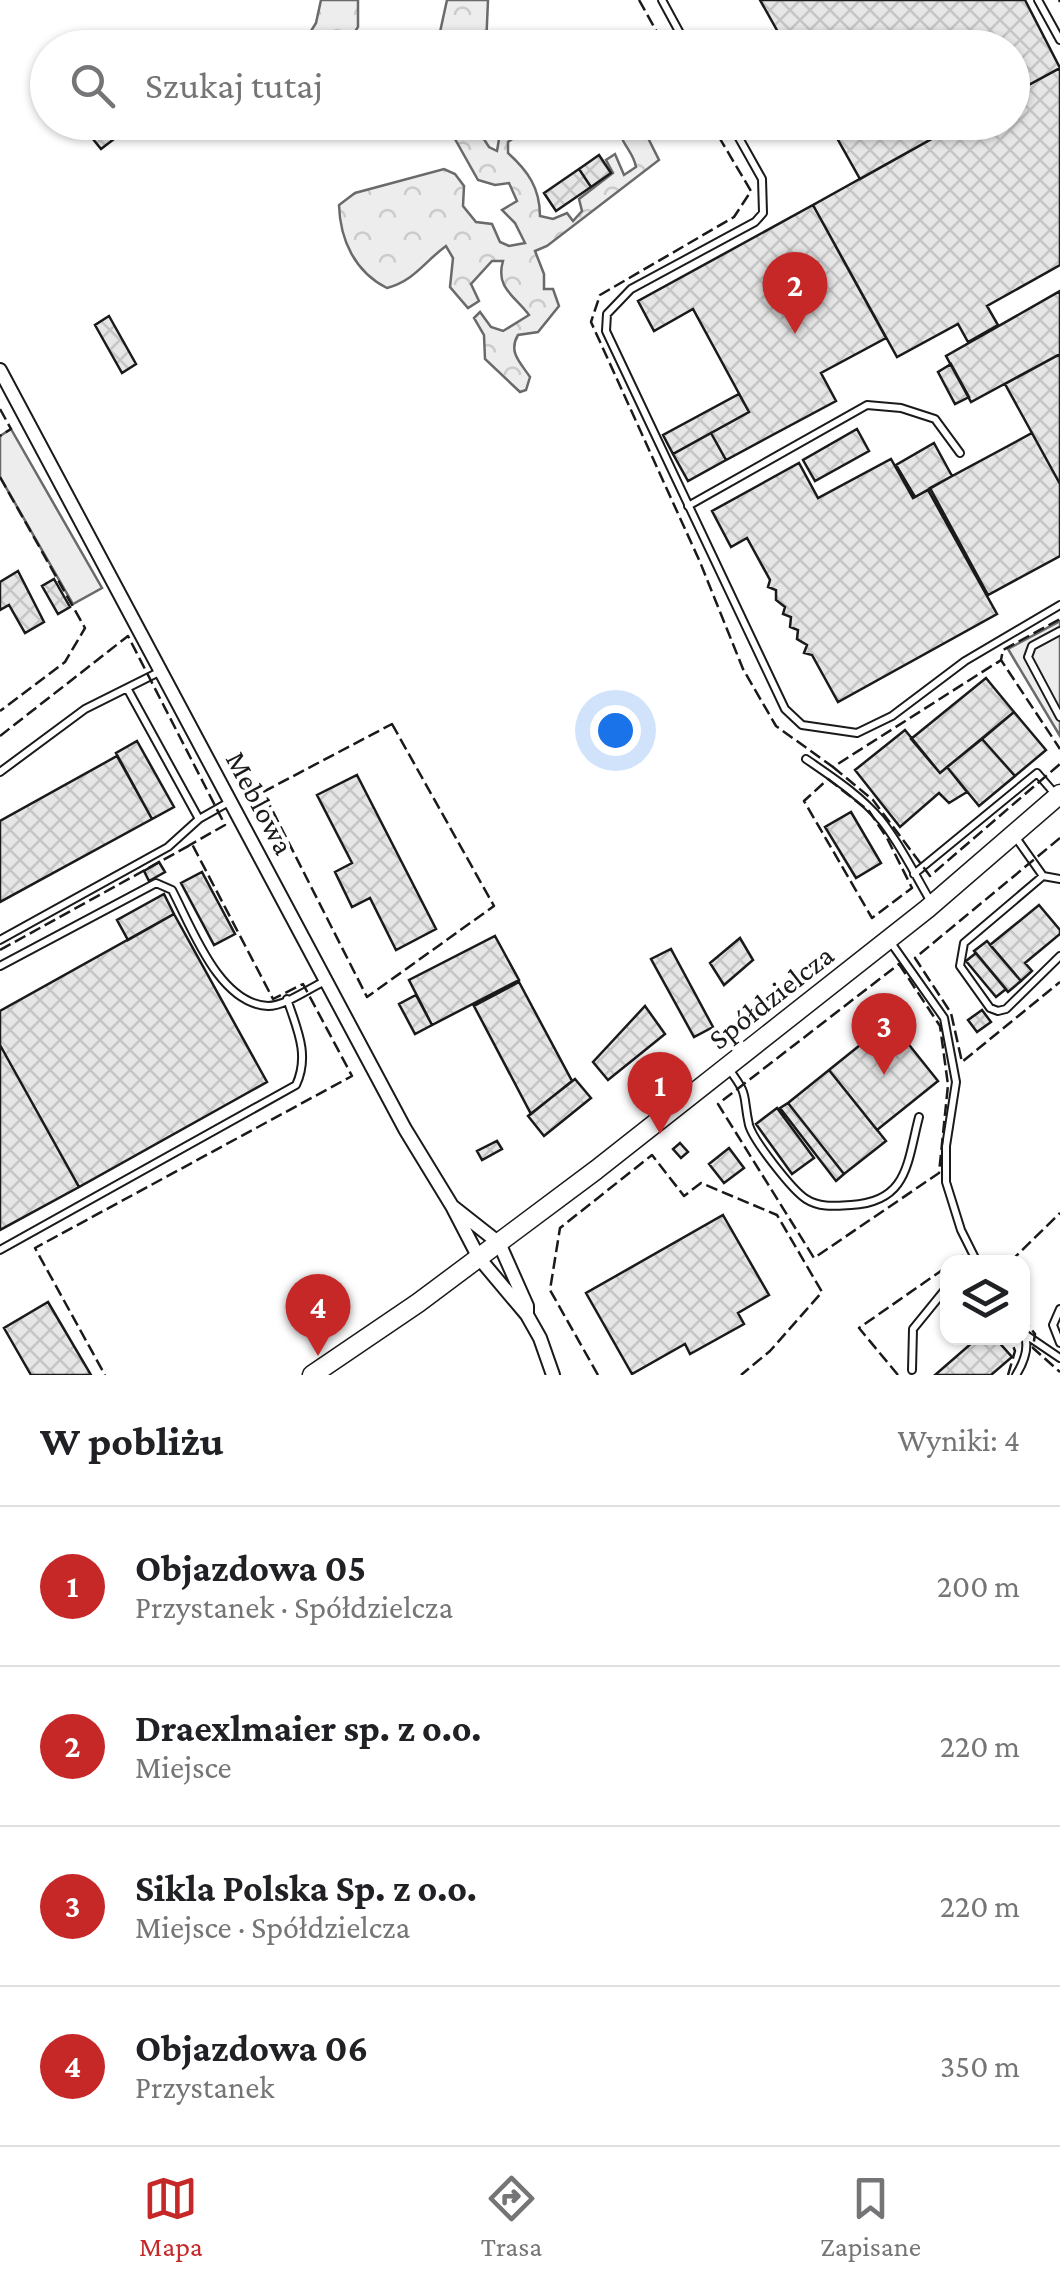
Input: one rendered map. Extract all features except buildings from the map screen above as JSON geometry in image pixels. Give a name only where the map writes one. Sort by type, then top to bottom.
[{"type":"street","name":"Meblowa","points":[[0,370],[405,1128],[479,1258]]},
{"type":"street","name":"Spółdzielcza","points":[[312,1375],[479,1258],[727,1067],[1059,797]]},
{"type":"street","points":[[452,1206],[499,1243],[527,1314]]},
{"type":"street","points":[[479,1258],[527,1314],[553,1375]]},
{"type":"lane","points":[[662,0],[678,30]]},
{"type":"lane","points":[[1038,0],[1060,40]]},
{"type":"lane","points":[[740,140],[762,179],[763,213],[755,222],[630,289],[607,314],[606,331],[784,709],[802,725],[857,733],[892,716],[965,661],[1060,605]]},
{"type":"lane","points":[[688,506],[866,404],[900,408],[936,419],[960,453]]},
{"type":"lane","points":[[1060,631],[1029,649],[1028,657],[1060,717]]},
{"type":"lane","points":[[0,772],[86,709],[161,671]]},
{"type":"lane","points":[[127,688],[199,818]]},
{"type":"lane","points":[[806,759],[878,816],[932,904]]},
{"type":"lane","points":[[914,874],[1037,772],[1059,797]]},
{"type":"lane","points":[[0,940],[168,847],[199,818],[230,801]]},
{"type":"lane","points":[[1013,834],[1043,876],[1060,879]]},
{"type":"lane","points":[[1043,876],[964,943],[960,966],[990,1008],[998,1012],[1060,956]]},
{"type":"lane","points":[[0,966],[156,884],[172,890],[222,983],[244,1000],[271,1006],[326,980]]},
{"type":"lane","points":[[888,939],[944,1018],[956,1082],[946,1146],[946,1182],[971,1255]]},
{"type":"lane","points":[[0,1250],[296,1085],[304,1067],[287,999]]},
{"type":"lane","points":[[727,1067],[746,1092],[750,1128],[790,1184],[804,1198],[825,1206],[872,1204],[901,1184],[920,1117]]},
{"type":"lane","points":[[912,1370],[914,1329],[940,1296]]},
{"type":"lane","points":[[1060,1309],[1053,1324],[1060,1343]]},
{"type":"lane","points":[[1030,1337],[1060,1358]]},
{"type":"lane","points":[[1016,1375],[1025,1345]]},
{"type":"shaded area","points":[[11,429],[102,588],[73,604],[0,477],[0,436]]},
{"type":"shaded area","points":[[1060,621],[1060,736],[1008,649]]},
{"type":"green space","points":[[321,0],[358,0],[356,30],[312,30]]},
{"type":"green space","points":[[447,0],[488,0],[487,30],[440,30]]},
{"type":"green space","points":[[456,140],[484,140],[497,151],[499,140],[511,140],[508,153],[532,181],[540,216],[553,219],[567,213],[573,221],[582,211],[579,199],[613,173],[606,160],[615,154],[624,175],[636,167],[624,140],[649,140],[659,160],[547,246],[535,251],[544,274],[544,289],[553,289],[559,306],[538,332],[518,335],[515,341],[516,357],[530,377],[526,390],[520,392],[485,359],[484,335],[474,318],[480,312],[491,327],[503,331],[529,315],[504,285],[503,261],[492,261],[471,284],[479,301],[468,308],[450,287],[453,258],[446,246],[412,276],[387,288],[358,264],[342,230],[339,205],[355,193],[444,169],[455,174],[464,186],[463,206],[476,222],[492,224],[500,242],[509,246],[525,243],[515,223],[502,210],[517,201],[509,183],[495,185],[478,180]]},
{"type":"fence","points":[[639,0],[656,30]]},
{"type":"fence","points":[[721,140],[751,191],[734,217],[600,295],[591,322],[700,562],[743,669],[776,726],[833,767],[1001,660],[1003,650],[1060,619]]},
{"type":"fence","points":[[0,409],[11,429],[0,436]]},
{"type":"fence","points":[[0,477],[85,628],[65,662],[0,711]]},
{"type":"fence","points":[[0,736],[128,636],[225,825],[188,846]]},
{"type":"fence","points":[[997,663],[1001,660],[1060,749]]},
{"type":"fence","points":[[392,724],[494,906],[367,997],[263,792],[392,724]]},
{"type":"fence","points":[[833,767],[873,800],[930,876],[1060,764]]},
{"type":"fence","points":[[828,779],[869,811],[912,888],[872,918],[804,801],[828,779]]},
{"type":"fence","points":[[1060,838],[915,958],[951,1013],[962,1062],[1060,982]]},
{"type":"fence","points":[[0,950],[192,844],[273,999],[303,984],[352,1076],[35,1248],[105,1375]]},
{"type":"fence","points":[[899,964],[940,1026],[948,1085],[939,1173],[814,1258],[718,1104],[899,964]]},
{"type":"fence","points":[[598,1375],[550,1290],[560,1228],[652,1155],[684,1196],[701,1183],[777,1215],[822,1292],[770,1351],[741,1375]]},
{"type":"fence","points":[[1017,1255],[1060,1213]]},
{"type":"fence","points":[[898,1375],[859,1328],[940,1272]]},
{"type":"fence","points":[[1030,1327],[1035,1334],[1033,1348],[1060,1372]]},
{"type":"fence","points":[[1008,1375],[1015,1351],[1013,1345]]},
{"type":"place","name":"Draexlmaier sp. z o.o.","points":[[795,334]]},
{"type":"place","name":"Sikla Polska Sp. z o.o.","points":[[884,1075]]},
{"type":"place","name":"Objazdowa 05","points":[[660,1134]]},
{"type":"place","name":"Objazdowa 06","points":[[318,1356]]}]
